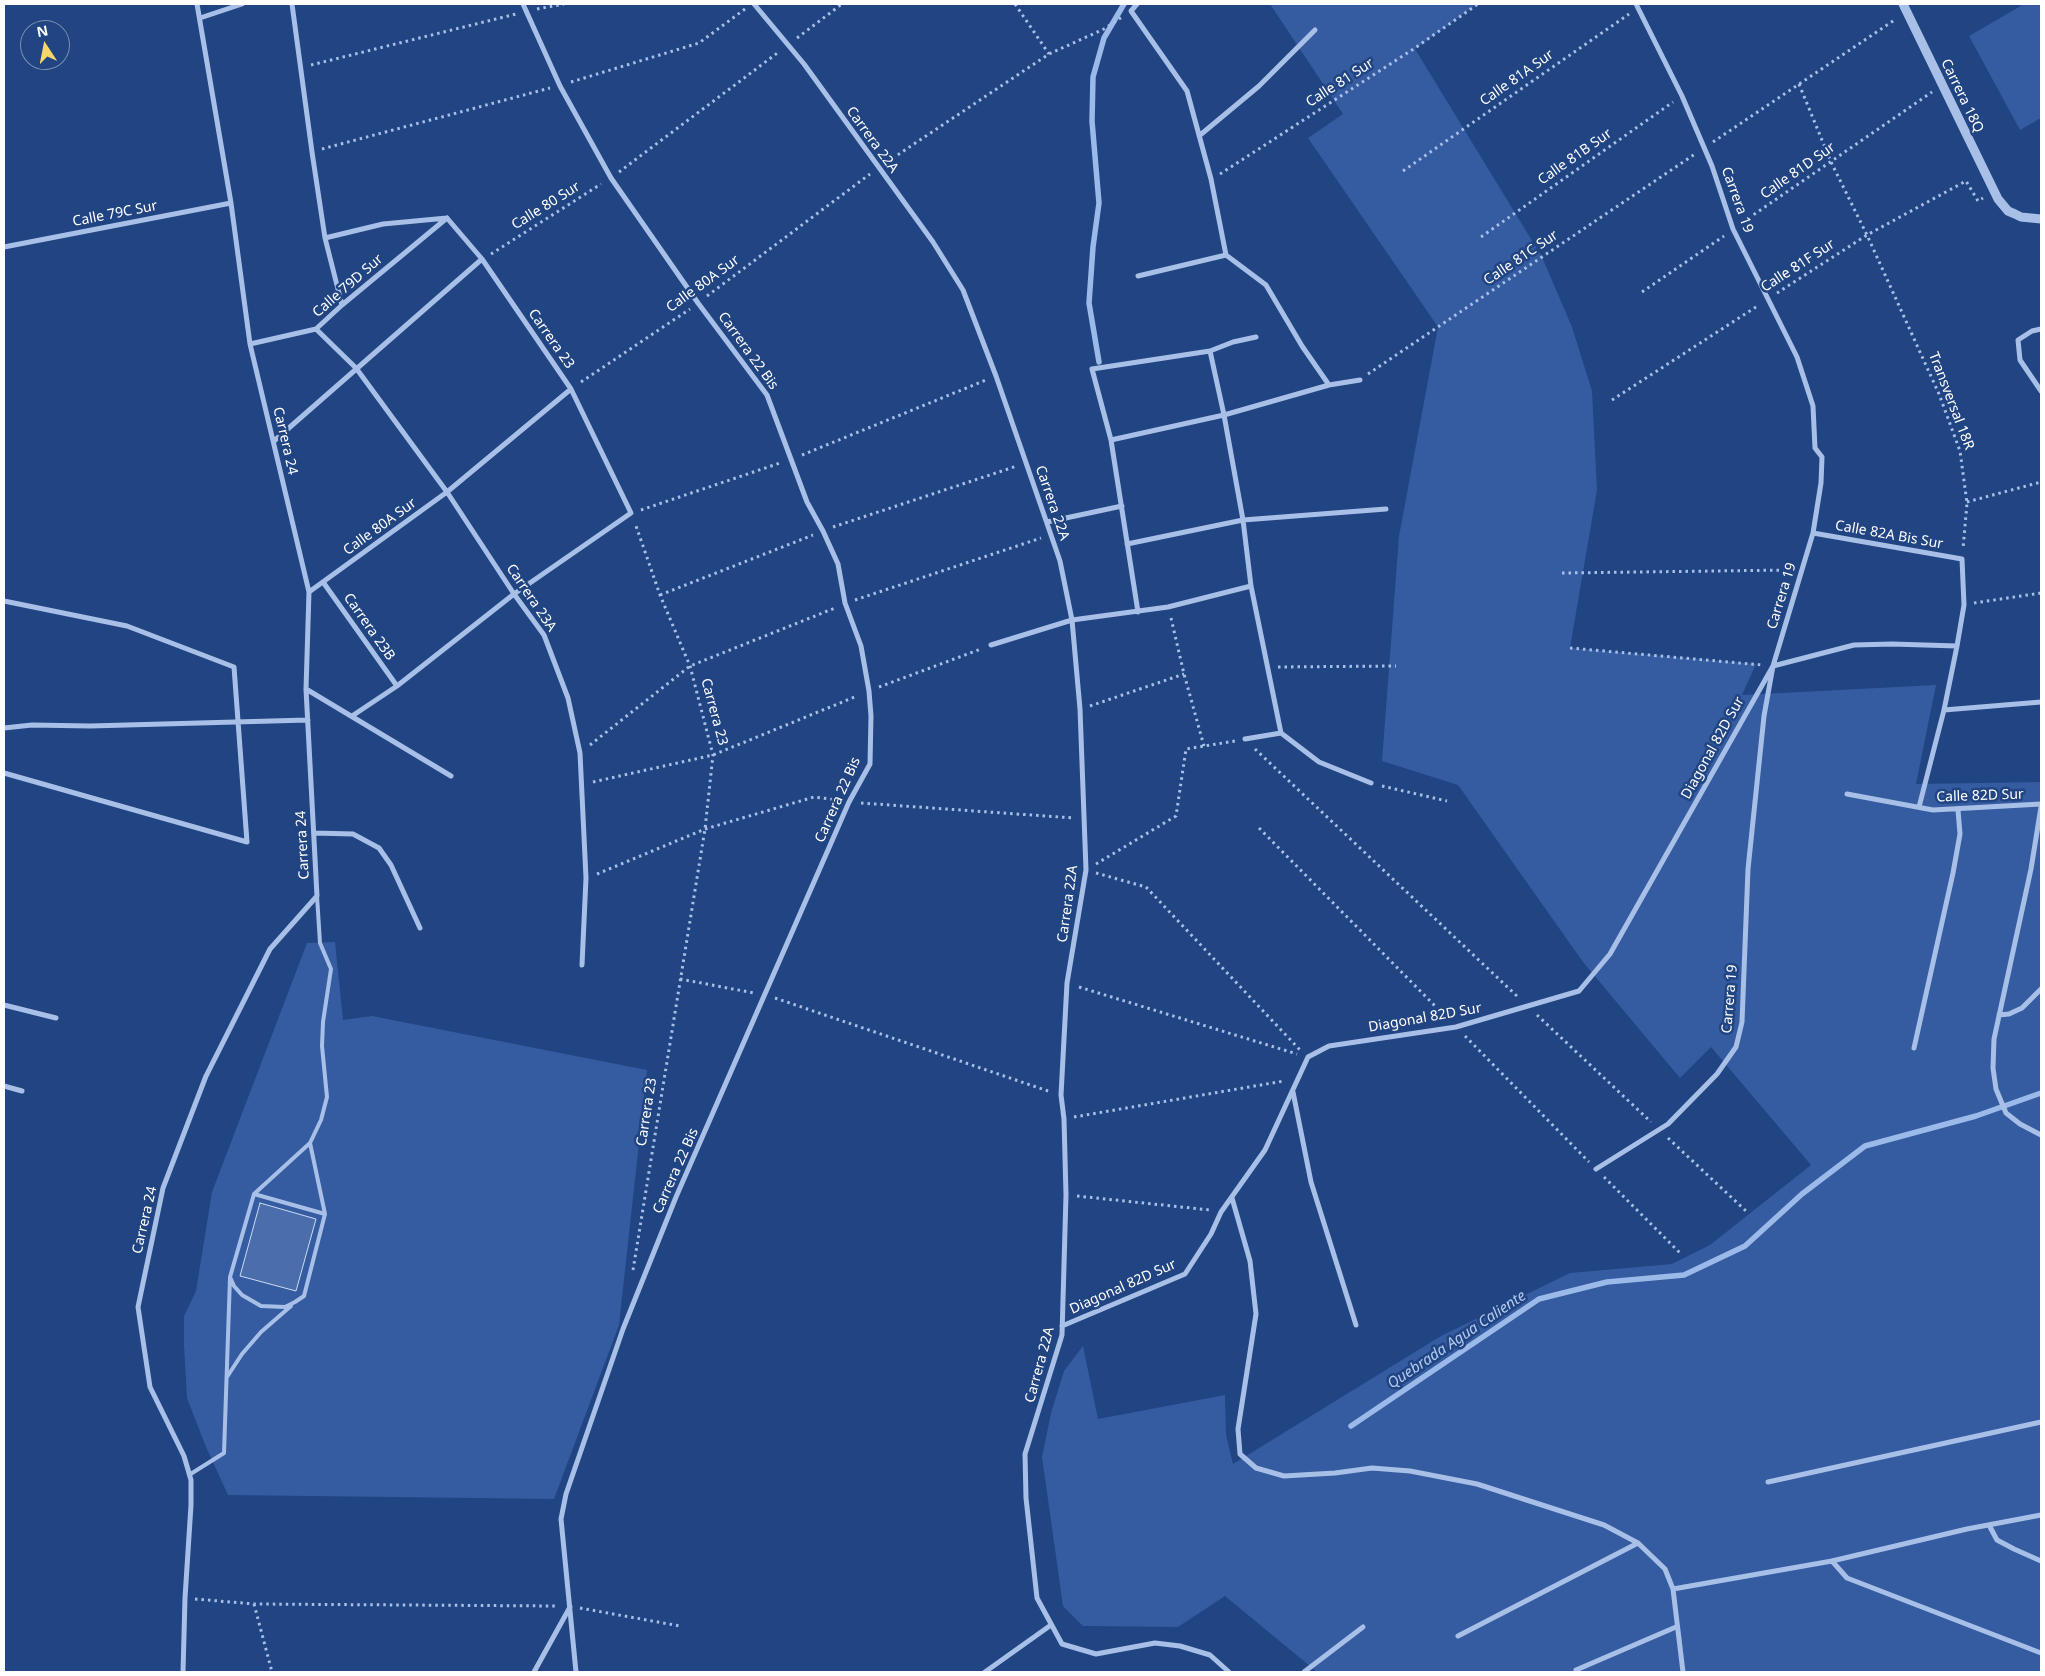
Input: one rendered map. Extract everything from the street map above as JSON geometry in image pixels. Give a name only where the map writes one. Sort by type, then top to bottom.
[{"type":"street","name":"Carrera 24","points":[[183,1672],[185,1598],[192,1505],[189,1475],[184,1456],[150,1387],[138,1306],[163,1188],[206,1076],[270,949],[317,896],[306,689],[309,592],[250,344],[231,202],[197,4]]},
{"type":"street","points":[[200,18],[242,4]]},
{"type":"street","points":[[292,4],[325,238],[342,304]]},
{"type":"street","name":"Carrera 22 Bis","points":[[523,4],[560,86],[611,178],[698,303],[768,395],[790,460],[807,502],[838,564],[845,603],[861,646],[869,691],[870,764],[849,802],[676,1197],[626,1321],[566,1494],[561,1519],[576,1672]]},
{"type":"street","name":"Carrera 22A","points":[[753,4],[788,45],[933,242],[963,290],[996,376],[1060,561],[1072,620],[1080,709],[1086,870],[1067,983],[1061,1095],[1064,1119],[1066,1195],[1062,1335],[1025,1454],[1026,1498],[1037,1598],[1062,1644],[1096,1654],[1155,1644],[1180,1646],[1210,1655],[1229,1672]]},
{"type":"street","points":[[1137,4],[1131,11],[1187,91],[1211,179],[1226,255],[1266,285],[1302,346],[1329,384]]},
{"type":"street","name":"Carrera 19","points":[[1596,1169],[1668,1124],[1717,1074],[1736,1047],[1742,1022],[1748,869],[1764,716],[1772,666],[1813,534],[1822,457],[1815,448],[1813,406],[1797,358],[1734,229],[1712,166],[1682,96],[1637,6]]},
{"type":"street","name":"Carrera 18Q","points":[[1905,8],[1941,86],[1996,195]]},
{"type":"street","points":[[1199,136],[1259,86],[1315,30]]},
{"type":"street","points":[[1996,195],[2008,211],[2022,217],[2041,219]]},
{"type":"street","name":"Calle 79C Sur","points":[[4,247],[231,202]]},
{"type":"street","points":[[325,238],[383,224],[447,218]]},
{"type":"street","name":"Carrera 23","points":[[447,218],[482,259],[572,389],[631,513]]},
{"type":"street","name":"Calle 79D Sur","points":[[250,344],[316,329],[342,304],[447,218]]},
{"type":"street","points":[[1138,276],[1226,255]]},
{"type":"street","points":[[274,441],[482,259]]},
{"type":"street","name":"Carrera 23A","points":[[316,329],[356,368],[447,492],[514,594],[544,635],[568,698],[580,753],[583,784],[586,878],[582,965]]},
{"type":"street","points":[[2041,329],[2032,331],[2018,340],[2020,360],[2041,391]]},
{"type":"street","points":[[1138,612],[1111,440],[1092,369],[1210,351],[1233,342],[1256,337]]},
{"type":"street","points":[[1210,351],[1224,414],[1251,586],[1281,733],[1319,762],[1371,783]]},
{"type":"street","points":[[1111,440],[1224,414],[1329,384],[1360,380]]},
{"type":"street","name":"Calle 80A Sur","points":[[309,592],[447,492],[572,389]]},
{"type":"street","points":[[1047,522],[1122,506]]},
{"type":"street","points":[[1127,544],[1242,520],[1386,509]]},
{"type":"street","points":[[352,716],[397,686],[514,594],[631,513]]},
{"type":"street","name":"Calle 82A Bis Sur","points":[[1813,534],[1962,559]]},
{"type":"street","points":[[1919,807],[1944,710],[1957,646],[1964,605],[1962,559]]},
{"type":"street","name":"Carrera 23B","points":[[323,582],[397,686]]},
{"type":"street","points":[[991,645],[1072,620],[1168,607],[1251,586]]},
{"type":"street","points":[[4,601],[127,626],[234,667],[248,842],[4,773]]},
{"type":"street","points":[[1772,666],[1854,645],[1957,646]]},
{"type":"street","name":"Diagonal 82D Sur","points":[[1062,1326],[1185,1274],[1211,1234],[1221,1212],[1265,1150],[1308,1057],[1328,1046],[1456,1027],[1529,1007],[1579,990],[1610,954],[1772,666]]},
{"type":"street","points":[[306,689],[451,776]]},
{"type":"street","points":[[1944,710],[2041,702]]},
{"type":"street","points":[[4,728],[32,725],[90,726],[308,720]]},
{"type":"street","points":[[1245,739],[1281,733]]},
{"type":"street","name":"Calle 82D Sur","points":[[1847,794],[1934,810],[2041,806]]},
{"type":"street","points":[[2041,806],[2031,869],[1994,1039],[1996,1089],[2006,1113],[2020,1124],[2041,1136]]},
{"type":"street","points":[[1914,1048],[1954,873],[1960,834],[1958,810]]},
{"type":"street","points":[[314,833],[353,834],[378,848],[392,865],[420,928]]},
{"type":"street","points":[[1999,1015],[2008,1014],[2022,1008],[2041,989]]},
{"type":"street","points":[[4,1005],[56,1018]]},
{"type":"street","points":[[4,1086],[22,1091]]},
{"type":"street","points":[[1293,1091],[1311,1182],[1356,1326]]},
{"type":"street","points":[[1232,1198],[1250,1261],[1256,1314],[1238,1429],[1240,1454],[1256,1468],[1284,1476],[1335,1473],[1372,1468],[1410,1470],[1477,1484],[1604,1525],[1638,1543],[1665,1569],[1673,1589],[1683,1672]]},
{"type":"street","points":[[1768,1482],[2041,1422]]},
{"type":"street","points":[[1673,1589],[1832,1561],[2041,1515]]},
{"type":"street","points":[[1989,1525],[1997,1540],[2041,1561]]},
{"type":"street","points":[[1458,1636],[1638,1543]]},
{"type":"street","points":[[1832,1561],[1847,1578],[2041,1653]]},
{"type":"street","points":[[534,1672],[570,1606]]},
{"type":"street","points":[[985,1672],[1051,1625]]},
{"type":"street","points":[[1576,1670],[1676,1626]]},
{"type":"street","points":[[1304,1672],[1363,1627]]},
{"type":"lane","points":[[189,1475],[224,1453],[230,1277],[254,1194],[310,1144],[321,1120],[327,1097],[322,1046],[322,1022],[331,969],[320,943],[317,896]]},
{"type":"lane","points":[[227,1377],[242,1354],[261,1332],[304,1296],[325,1214],[310,1144]]},
{"type":"lane","points":[[254,1194],[325,1214]]},
{"type":"lane","points":[[230,1277],[234,1286],[242,1295],[261,1306],[285,1306],[304,1296]]},
{"type":"path","points":[[300,67],[564,4]]},
{"type":"path","points":[[312,152],[560,86],[699,43],[753,4]]},
{"type":"path","name":"Calle 80 Sur","points":[[482,259],[611,178],[842,4]]},
{"type":"path","points":[[1015,4],[1049,54]]},
{"type":"path","name":"Calle 81 Sur","points":[[1211,179],[1414,48],[1478,4]]},
{"type":"path","name":"Calle 81A Sur","points":[[1403,171],[1637,6]]},
{"type":"path","name":"Calle 81C Sur","points":[[1360,380],[1799,84],[1905,8]]},
{"type":"path","name":"Calle 80A Sur","points":[[572,389],[698,303],[878,168],[1049,54],[1104,29],[1125,15]]},
{"type":"path","name":"Transversal 18R","points":[[1799,84],[1831,162],[1867,234],[1939,394],[1960,451],[1967,502],[1962,559]]},
{"type":"path","name":"Calle 81D Sur","points":[[1642,292],[1941,86]]},
{"type":"path","name":"Calle 81B Sur","points":[[1482,237],[1682,96]]},
{"type":"path","name":"Calle 81F Sur","points":[[1612,400],[1867,234],[1966,181],[1978,201],[1996,195]]},
{"type":"path","points":[[631,513],[790,460],[996,376]]},
{"type":"path","points":[[660,595],[823,531],[1026,462]]},
{"type":"path","points":[[1967,502],[2041,482]]},
{"type":"path","name":"Carrera 23","points":[[631,513],[660,595],[690,666],[714,755],[705,829],[632,1271]]},
{"type":"path","points":[[580,753],[690,666],[845,603],[1051,535]]},
{"type":"path","points":[[1562,573],[1802,570]]},
{"type":"path","points":[[1964,605],[2041,592]]},
{"type":"path","points":[[1168,607],[1204,746]]},
{"type":"path","points":[[583,784],[714,755],[869,691],[991,645]]},
{"type":"path","points":[[1570,648],[1772,666]]},
{"type":"path","points":[[1267,667],[1396,666]]},
{"type":"path","points":[[1080,709],[1184,674]]},
{"type":"path","points":[[1086,870],[1176,816],[1186,749],[1245,739],[1746,1212]]},
{"type":"path","points":[[1371,783],[1447,801]]},
{"type":"path","points":[[1259,828],[1681,1254]]},
{"type":"path","points":[[1086,870],[1146,887],[1308,1057]]},
{"type":"path","points":[[680,979],[765,994],[1061,1095]]},
{"type":"path","points":[[1067,983],[1308,1057]]},
{"type":"path","points":[[1064,1119],[1297,1078]]},
{"type":"path","points":[[1066,1195],[1221,1212]]},
{"type":"path","points":[[185,1598],[254,1604],[570,1606],[680,1626]]},
{"type":"path","points":[[254,1604],[272,1672]]},
{"type":"shaded area","points":[[1270,4],[1477,4],[1415,49],[1542,257],[1572,327],[1592,391],[1597,490],[1570,648],[1756,664],[1742,695],[1936,685],[1916,784],[2041,782],[2041,1672],[1317,1672],[1225,1596],[1178,1627],[1083,1626],[1063,1606],[1042,1457],[1051,1413],[1064,1371],[1083,1346],[1098,1419],[1225,1395],[1226,1435],[1233,1464],[1441,1336],[1570,1273],[1672,1264],[1710,1245],[1811,1165],[1711,1047],[1680,1078],[1583,962],[1458,785],[1382,761],[1399,536],[1438,327],[1308,138],[1343,114]]},
{"type":"shaded area","points":[[2024,4],[2041,4],[2041,118],[2020,130],[1969,36]]},
{"type":"shaded area","points":[[335,942],[343,1020],[372,1016],[647,1070],[619,1325],[554,1499],[228,1495],[206,1447],[187,1398],[184,1316],[196,1291],[212,1192],[307,943]]},
{"type":"building","points":[[260,1203],[316,1219],[296,1291],[240,1276]]},
{"type":"waterway","points":[[1099,362],[1089,303],[1093,247],[1099,203],[1092,121],[1093,77],[1104,38],[1124,4]]},
{"type":"waterway","name":"Quebrada Agua Caliente","points":[[1351,1426],[1539,1299],[1607,1282],[1684,1275],[1745,1246],[1802,1194],[1865,1146],[1976,1116],[2041,1093]]}]
